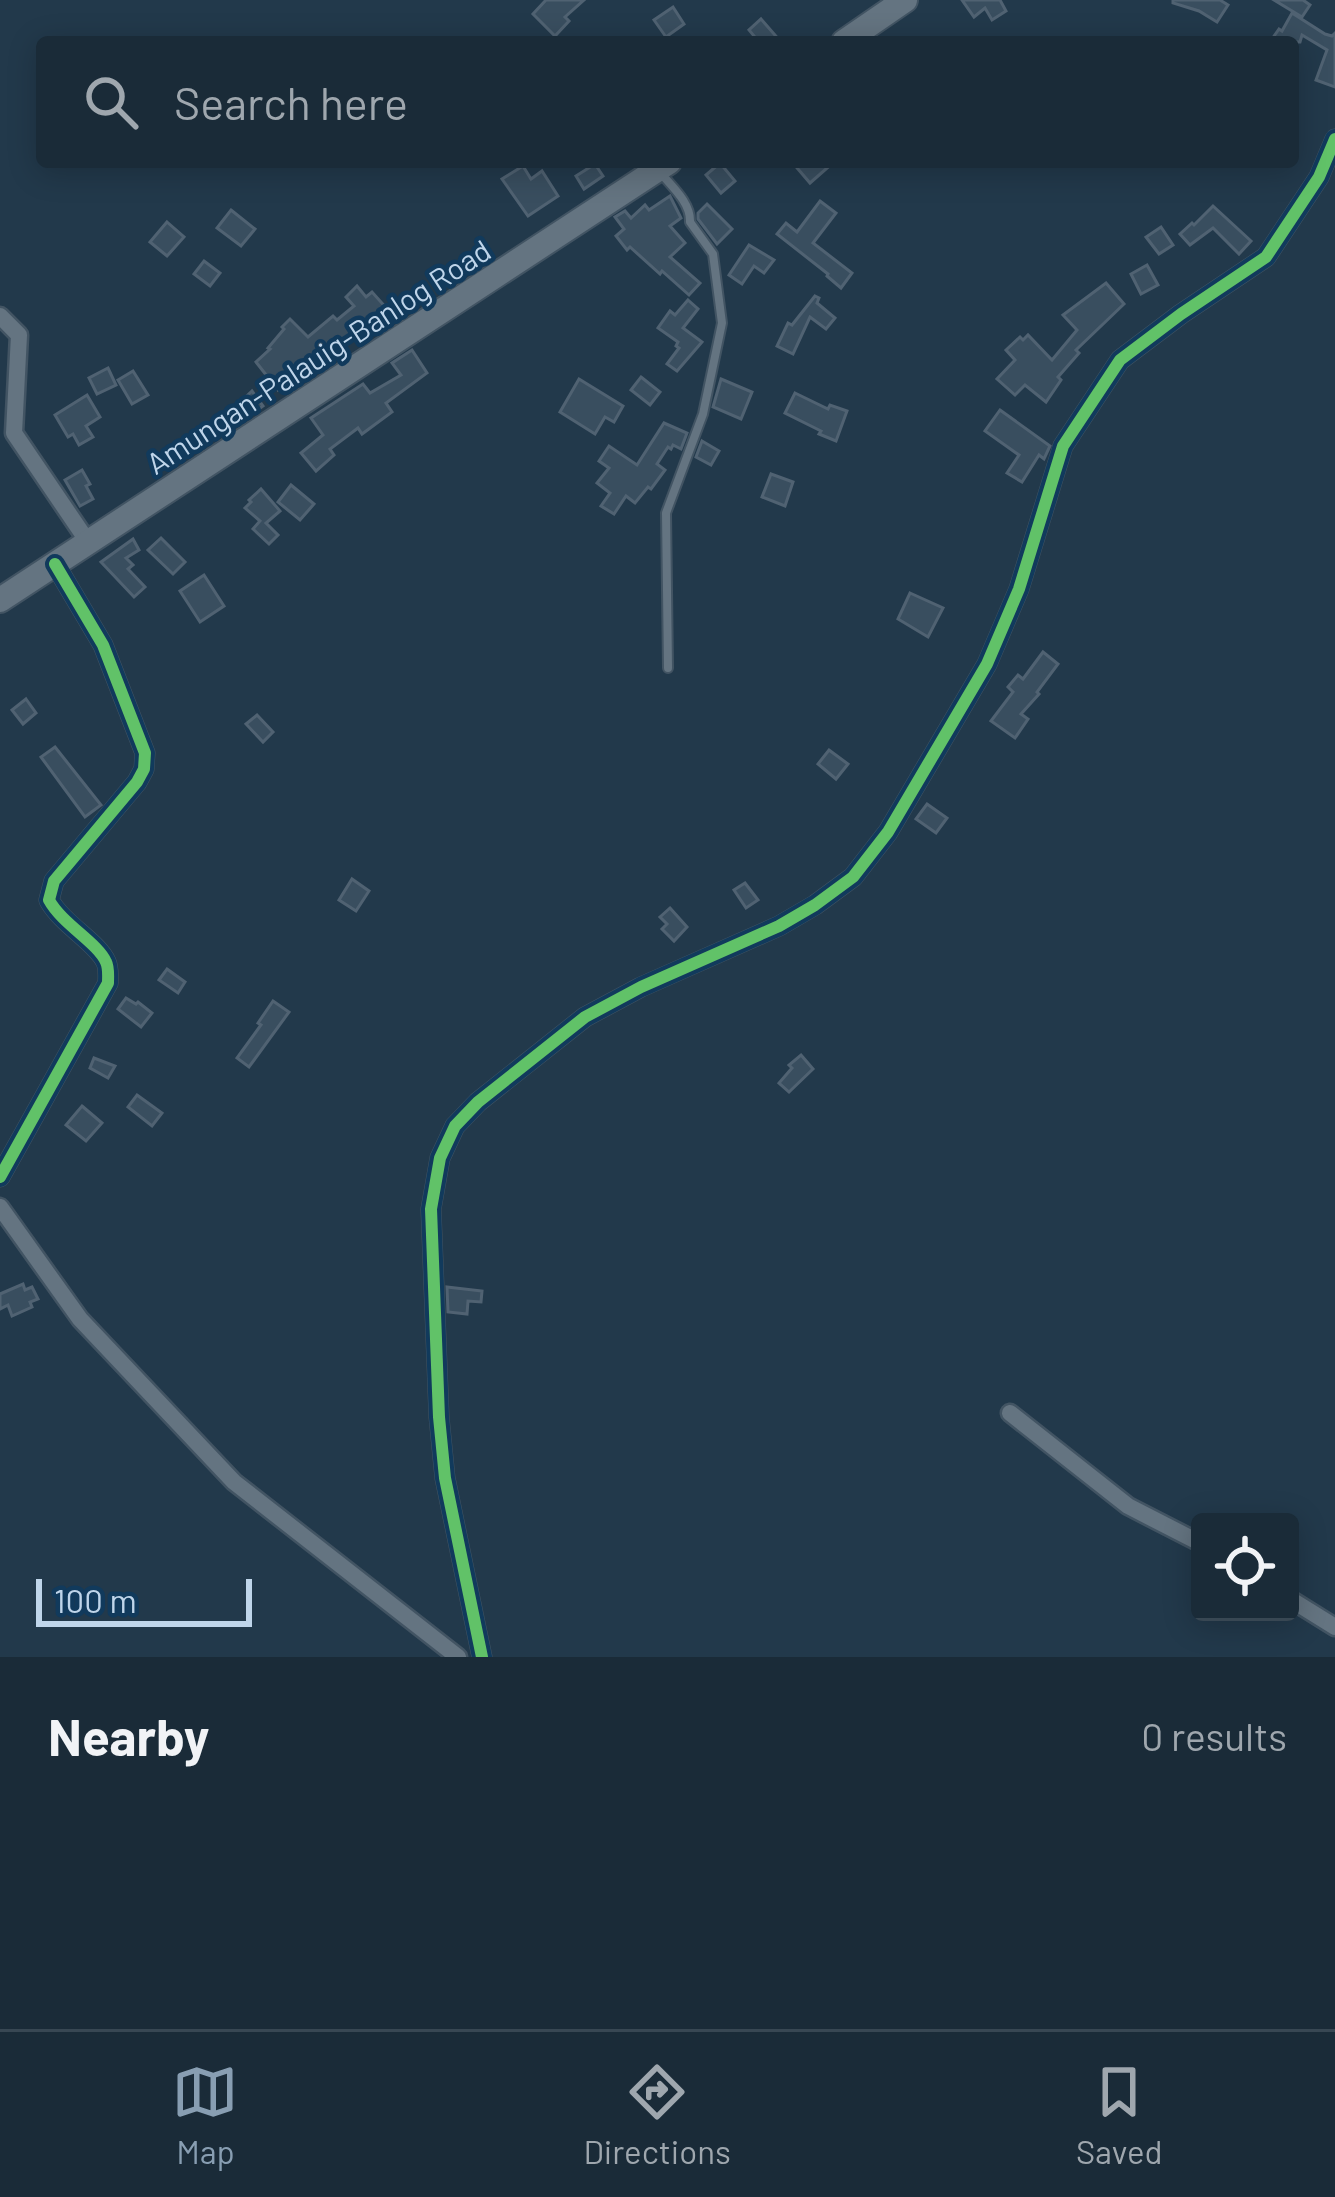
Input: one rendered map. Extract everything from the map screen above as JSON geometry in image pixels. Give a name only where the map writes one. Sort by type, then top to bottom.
[{"type":"main road","points":[[853,36],[905,0]]},
{"type":"main road","name":"Amungan-Palauig-Banlog Road","points":[[0,600],[660,168]]},
{"type":"street","points":[[482,1657],[445,1478],[439,1417],[431,1209],[440,1158],[454,1126],[585,1017],[779,926],[853,877],[888,832],[988,664],[1019,589],[1063,446],[1120,360],[1266,257],[1319,177],[1335,139]]},
{"type":"street","points":[[0,316],[19,335],[14,433],[88,542]]},
{"type":"street","points":[[0,1177],[108,983],[108,964],[57,915],[49,900],[55,881],[137,782],[146,753],[103,645],[55,564]]},
{"type":"street","points":[[0,1207],[80,1319],[234,1482],[458,1657]]},
{"type":"street","points":[[1010,1412],[1128,1506],[1191,1538]]},
{"type":"street","points":[[1299,1605],[1335,1627]]},
{"type":"lane","points":[[664,168],[690,213],[689,222],[713,254],[722,323],[703,414],[666,513],[668,668]]},
{"type":"building","points":[[546,0],[584,0],[565,17],[569,21],[555,36],[533,14]]},
{"type":"building","points":[[962,0],[1000,0],[1006,11],[992,20],[985,8],[974,17]]},
{"type":"building","points":[[1173,0],[1220,0],[1228,5],[1217,22]]},
{"type":"building","points":[[1274,0],[1303,0],[1310,5],[1302,17]]},
{"type":"building","points":[[673,7],[684,24],[665,36],[654,20]]},
{"type":"building","points":[[1292,13],[1325,34],[1335,33],[1335,87],[1316,80],[1327,50],[1302,35],[1300,42],[1299,36],[1274,36]]},
{"type":"building","points":[[761,19],[776,36],[754,36],[749,30]]},
{"type":"building","points":[[520,168],[531,179],[542,171],[558,196],[528,216],[502,179]]},
{"type":"building","points":[[598,168],[603,176],[584,189],[576,176]]},
{"type":"building","points":[[724,168],[735,181],[721,193],[706,175]]},
{"type":"building","points":[[797,168],[827,168],[810,183]]},
{"type":"building","points":[[670,196],[681,218],[670,226],[685,243],[670,257],[700,283],[689,295],[630,247],[627,250],[616,236],[624,229],[615,217],[625,211],[631,218],[645,205],[649,210]]},
{"type":"building","points":[[820,201],[836,213],[813,243],[852,273],[841,288],[777,234],[786,223],[797,232]]},
{"type":"building","points":[[707,204],[732,229],[717,244],[698,219]]},
{"type":"building","points":[[1213,206],[1251,241],[1239,254],[1213,228],[1190,245],[1180,234]]},
{"type":"building","points":[[231,210],[255,229],[241,246],[217,228]]},
{"type":"building","points":[[167,222],[184,237],[167,256],[150,242]]},
{"type":"building","points":[[1161,227],[1173,245],[1159,254],[1146,237]]},
{"type":"building","points":[[749,245],[774,260],[764,273],[754,266],[742,284],[729,275]]},
{"type":"building","points":[[204,261],[220,273],[210,286],[194,274]]},
{"type":"building","points":[[1147,265],[1158,285],[1141,294],[1131,274]]},
{"type":"building","points":[[1106,283],[1124,304],[1076,350],[1079,353],[1058,377],[1061,380],[1046,402],[1025,385],[1015,395],[997,379],[1015,360],[1006,350],[1020,337],[1023,340],[1028,335],[1052,360],[1077,330],[1063,315]]},
{"type":"building","points":[[357,286],[366,297],[372,292],[389,311],[402,301],[410,311],[380,331],[373,322],[291,387],[287,382],[278,390],[256,362],[282,327],[290,319],[308,337],[354,306],[346,297]]},
{"type":"building","points":[[815,296],[835,318],[826,329],[810,317],[793,354],[777,346],[788,323],[792,325]]},
{"type":"building","points":[[688,300],[698,309],[683,328],[702,342],[677,371],[667,364],[678,342],[658,328],[670,311],[675,315]]},
{"type":"building","points":[[412,350],[427,373],[386,403],[392,412],[362,434],[358,428],[330,449],[334,455],[316,471],[301,453],[323,435],[311,418],[363,384],[370,393],[401,375],[392,363]]},
{"type":"building","points":[[108,368],[116,385],[97,394],[89,378]]},
{"type":"building","points":[[133,371],[148,395],[132,404],[118,380]]},
{"type":"building","points":[[641,377],[660,392],[650,405],[631,390]]},
{"type":"building","points":[[579,379],[623,406],[614,422],[605,417],[595,434],[560,412]]},
{"type":"building","points":[[721,379],[752,392],[741,419],[713,407]]},
{"type":"building","points":[[252,391],[263,406],[240,423],[231,411]]},
{"type":"building","points":[[795,393],[828,409],[830,405],[847,411],[836,441],[785,413]]},
{"type":"building","points":[[87,395],[100,417],[86,426],[93,437],[79,445],[55,415]]},
{"type":"building","points":[[1000,410],[1050,446],[1022,482],[1007,473],[1019,455],[985,431]]},
{"type":"building","points":[[664,423],[687,433],[681,449],[668,447],[657,464],[665,470],[651,489],[635,503],[626,496],[614,514],[601,506],[610,493],[597,483],[609,468],[599,461],[609,446],[637,465]]},
{"type":"building","points":[[702,441],[719,451],[711,465],[696,457]]},
{"type":"building","points":[[82,470],[93,499],[80,506],[65,480]]},
{"type":"building","points":[[771,474],[793,482],[785,506],[762,497]]},
{"type":"building","points":[[291,485],[314,504],[300,520],[278,502]]},
{"type":"building","points":[[261,489],[280,511],[266,523],[278,535],[269,544],[253,529],[260,521],[245,508]]},
{"type":"building","points":[[161,538],[185,562],[173,574],[148,550]]},
{"type":"building","points":[[133,539],[139,550],[126,558],[133,565],[128,569],[145,587],[134,597],[101,562]]},
{"type":"building","points":[[204,575],[224,606],[200,622],[180,591]]},
{"type":"building","points":[[910,593],[943,608],[928,637],[898,619]]},
{"type":"building","points":[[1043,652],[1058,664],[1021,714],[1028,719],[1015,738],[991,721],[1013,692],[1008,687],[1018,675],[1023,679]]},
{"type":"building","points":[[26,699],[36,713],[23,724],[12,710]]},
{"type":"building","points":[[257,715],[273,732],[263,742],[246,724]]},
{"type":"building","points":[[55,747],[101,805],[85,817],[41,757]]},
{"type":"building","points":[[829,750],[848,764],[836,779],[818,764]]},
{"type":"building","points":[[927,804],[947,818],[936,833],[916,819]]},
{"type":"building","points":[[352,879],[369,891],[356,911],[339,900]]},
{"type":"building","points":[[745,883],[758,900],[746,908],[734,890]]},
{"type":"building","points":[[670,908],[687,927],[674,941],[662,929],[667,924],[660,917]]},
{"type":"building","points":[[167,969],[185,982],[178,993],[159,980]]},
{"type":"building","points":[[126,998],[152,1013],[141,1027],[118,1009]]},
{"type":"building","points":[[273,1001],[289,1012],[249,1067],[237,1058]]},
{"type":"building","points":[[801,1055],[813,1069],[789,1092],[779,1083]]},
{"type":"building","points":[[94,1058],[115,1066],[108,1078],[90,1068]]},
{"type":"building","points":[[137,1095],[162,1113],[152,1126],[128,1107]]},
{"type":"building","points":[[82,1106],[102,1123],[86,1141],[66,1125]]},
{"type":"building","points":[[23,1284],[25,1290],[32,1287],[38,1299],[30,1302],[32,1307],[12,1316],[8,1305],[0,1309],[0,1294]]},
{"type":"building","points":[[447,1287],[482,1291],[481,1302],[468,1301],[467,1314],[448,1312]]},
{"type":"cycle path","points":[[482,1657],[445,1478],[439,1417],[431,1209],[440,1158],[455,1126],[478,1102],[585,1017],[779,926],[853,877],[888,832],[987,664],[1019,589],[1063,446],[1120,360],[1266,257],[1319,177],[1335,139]]},
{"type":"cycle path","points":[[0,1177],[108,983],[102,955],[49,900],[54,881],[144,769],[145,753],[103,645],[55,564]]}]
